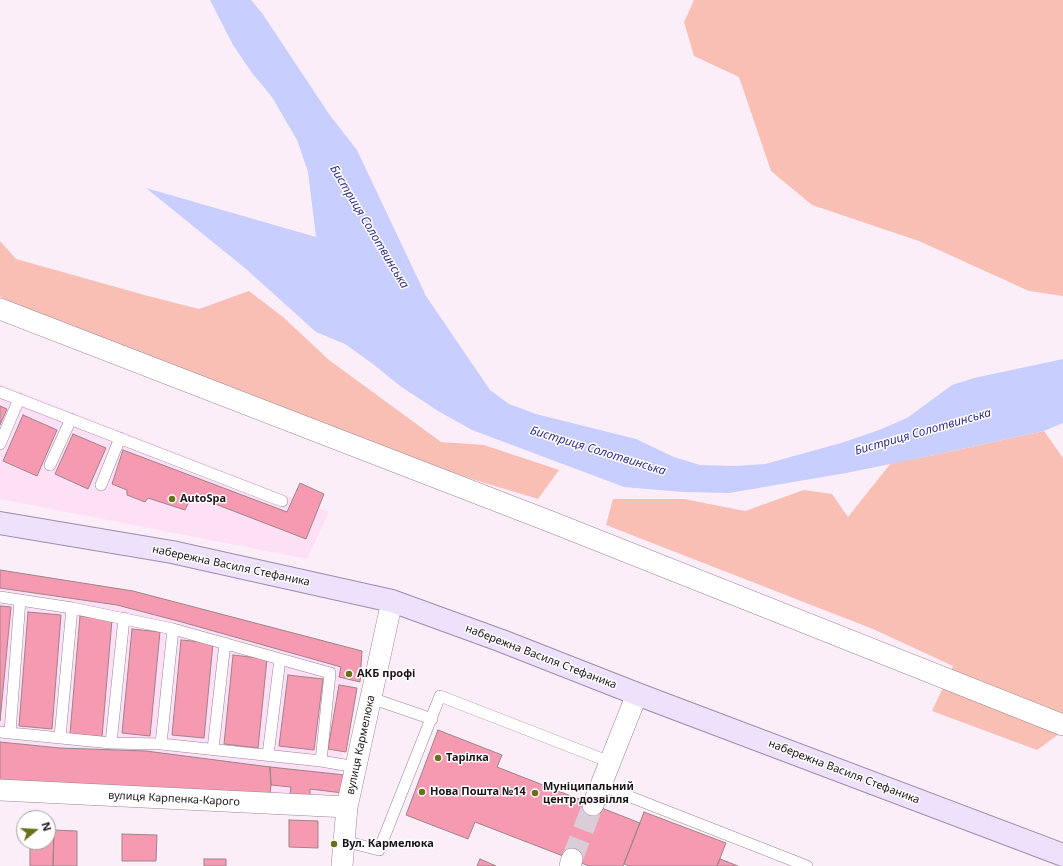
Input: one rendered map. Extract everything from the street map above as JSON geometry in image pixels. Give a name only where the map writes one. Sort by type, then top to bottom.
[{"type":"main road","name":"набережна Василя Стефаника","points":[[0,523],[172,552],[392,601],[502,641],[637,694],[1063,855]]},
{"type":"street","points":[[0,309],[554,523],[1063,725]]},
{"type":"street","name":"вулиця Кармелюка","points":[[342,866],[347,808],[392,601]]},
{"type":"street","points":[[593,805],[637,694]]},
{"type":"street","name":"вулиця Карпенка-Карого","points":[[0,790],[347,808]]},
{"type":"lane","points":[[0,392],[282,501]]},
{"type":"lane","points":[[0,444],[19,399]]},
{"type":"lane","points":[[50,464],[71,419]]},
{"type":"lane","points":[[101,485],[120,438]]},
{"type":"lane","points":[[0,597],[124,618],[225,643],[330,673],[321,761]]},
{"type":"lane","points":[[20,600],[5,732],[111,743],[162,744],[213,749],[321,761],[356,767]]},
{"type":"lane","points":[[60,737],[72,608]]},
{"type":"lane","points":[[111,743],[124,618]]},
{"type":"lane","points":[[162,744],[173,630]]},
{"type":"lane","points":[[213,749],[225,643]]},
{"type":"lane","points":[[268,755],[280,659]]},
{"type":"lane","points":[[344,841],[380,850],[440,696],[610,762]]},
{"type":"lane","points":[[371,698],[432,719]]},
{"type":"lane","points":[[600,786],[807,866]]},
{"type":"shaded area","points":[[694,0],[1063,0],[1063,296],[1029,291],[919,241],[812,205],[771,171],[739,77],[694,56],[684,22]]},
{"type":"shaded area","points":[[0,241],[16,259],[199,309],[249,291],[283,317],[329,360],[441,442],[484,445],[559,470],[538,499],[378,448],[222,391],[0,297]]},
{"type":"shaded area","points":[[0,384],[329,512],[307,559],[0,499]]},
{"type":"shaded area","points":[[1044,431],[1063,458],[1063,731],[1037,750],[932,711],[953,666],[873,629],[606,525],[613,499],[684,499],[745,511],[804,490],[832,494],[848,517],[891,463]]},
{"type":"shaded area","points":[[0,570],[358,650],[336,797],[0,782]]},
{"type":"water","name":"Бистриця Солотвинська","points":[[210,0],[251,0],[262,13],[329,114],[357,150],[426,296],[490,390],[509,404],[536,414],[636,439],[674,457],[700,465],[734,466],[765,464],[841,443],[879,430],[907,418],[952,385],[974,378],[1063,359],[1063,423],[1044,431],[925,457],[846,473],[729,493],[683,492],[624,487],[472,430],[438,411],[400,386],[345,344],[316,332],[246,269],[146,188],[316,237],[308,172],[297,140],[272,97],[252,73],[233,45]]},
{"type":"building","points":[[0,406],[7,409],[0,425]]},
{"type":"building","points":[[23,415],[57,430],[37,476],[3,461]]},
{"type":"building","points":[[73,434],[106,448],[88,489],[55,474]]},
{"type":"building","points":[[123,450],[287,512],[300,483],[324,494],[306,539],[192,495],[185,510],[148,498],[145,502],[127,495],[127,490],[112,484]]},
{"type":"building","points":[[0,570],[133,591],[362,651],[360,682],[339,677],[341,667],[117,605],[0,588]]},
{"type":"building","points":[[0,606],[11,607],[0,721]]},
{"type":"building","points":[[28,612],[61,615],[52,729],[19,726]]},
{"type":"building","points":[[80,616],[112,620],[102,737],[70,734]]},
{"type":"building","points":[[132,629],[160,632],[150,736],[122,733]]},
{"type":"building","points":[[181,640],[213,643],[204,738],[172,735]]},
{"type":"building","points":[[233,655],[267,659],[258,748],[224,744]]},
{"type":"building","points":[[288,675],[323,679],[314,750],[279,746]]},
{"type":"building","points":[[339,685],[357,688],[346,752],[328,749]]},
{"type":"building","points":[[438,730],[502,755],[497,767],[640,823],[623,866],[589,866],[475,822],[468,839],[406,815]]},
{"type":"building","points":[[0,742],[60,748],[146,751],[270,767],[270,794],[0,780]]},
{"type":"building","points":[[270,767],[345,775],[343,793],[310,789],[310,797],[290,795],[291,787],[271,785]]},
{"type":"building","points":[[644,812],[726,843],[717,866],[629,866],[624,864]]},
{"type":"building","points":[[289,820],[318,821],[318,848],[289,847]]},
{"type":"building","points":[[56,830],[77,831],[77,866],[53,866],[53,850],[56,850]]},
{"type":"building","points":[[122,834],[157,835],[156,861],[122,861]]},
{"type":"building","points":[[30,850],[53,850],[53,866],[30,866]]},
{"type":"building","points":[[204,859],[226,859],[226,866],[204,866]]},
{"type":"building","points":[[480,859],[496,866],[477,866]]},
{"type":"building","points":[[720,859],[738,866],[717,866]]},
{"type":"tunnel","points":[[572,859],[593,805]]},
{"type":"place","name":"AutoSpa","points":[[172,499]]},
{"type":"place","name":"АКБ профі","points":[[349,674]]},
{"type":"place","name":"Тарілка","points":[[438,758]]},
{"type":"place","name":"Нова Пошта №14","points":[[422,792]]},
{"type":"place","name":"Муніципальний центр дозвілля","points":[[535,793]]},
{"type":"place","name":"Вул. Кармелюка","points":[[334,844]]}]
